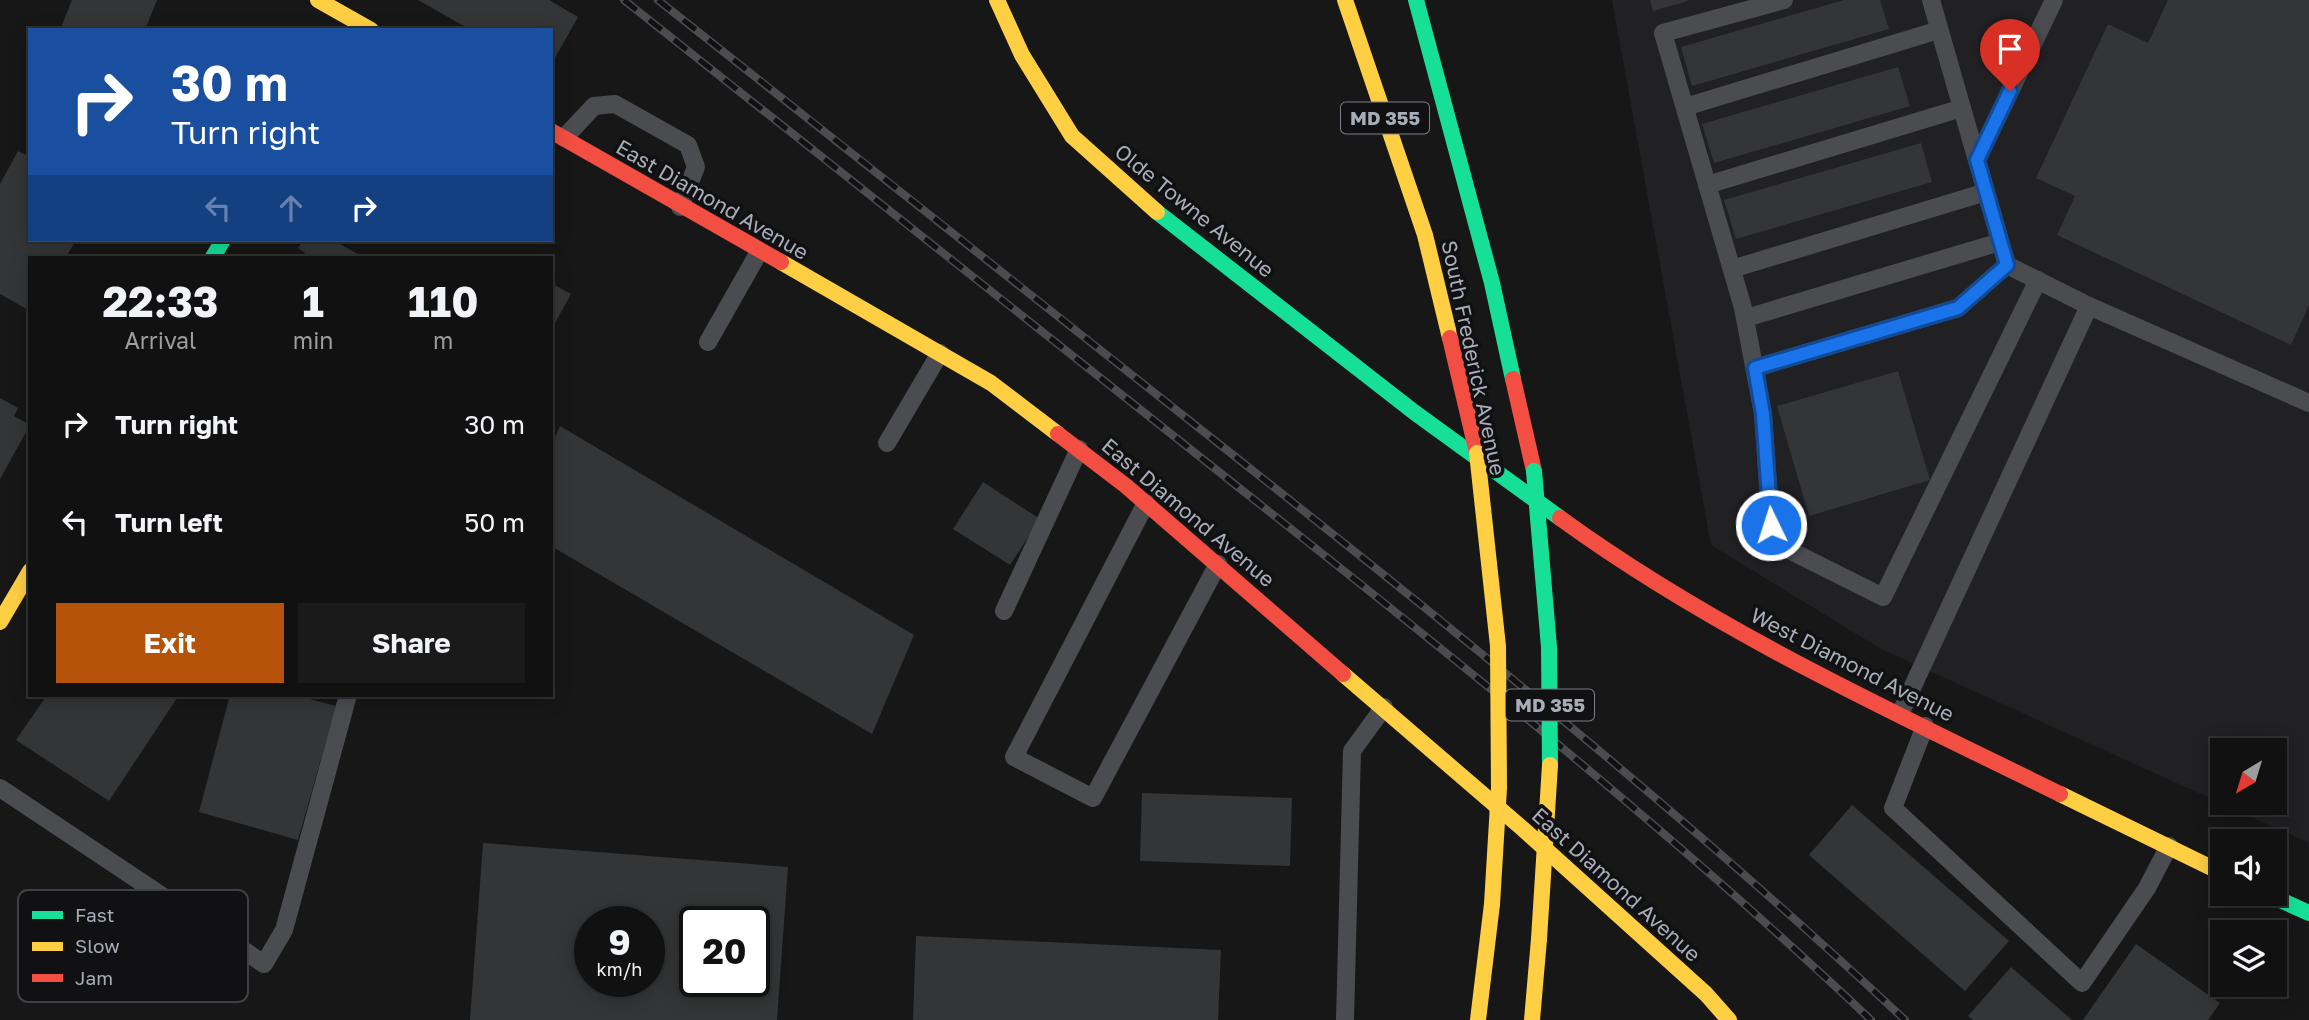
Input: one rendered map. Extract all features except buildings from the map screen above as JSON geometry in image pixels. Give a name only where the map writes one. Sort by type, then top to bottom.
[{"type":"main road","points":[[318,0],[348,24]]},
{"type":"main road","name":"Olde Towne Avenue","points":[[997,0],[1022,55],[1072,136],[1154,209],[1414,412]]},
{"type":"main road","name":"South Frederick Avenue","points":[[1345,0],[1425,235],[1476,453],[1498,646],[1499,788],[1492,904],[1478,1020]]},
{"type":"main road","name":"South Frederick Avenue","points":[[1416,0],[1492,283],[1534,471],[1549,647],[1550,796],[1532,1020]]},
{"type":"main road","points":[[1427,41],[1433,0]]},
{"type":"main road","name":"East Diamond Avenue","points":[[557,135],[990,383],[1079,449],[1384,707],[1665,957],[1728,1020]]},
{"type":"main road","name":"West Diamond Avenue","points":[[1414,412],[1598,546],[1795,664],[2210,867]]},
{"type":"main road","points":[[0,622],[28,574]]},
{"type":"main road","points":[[2287,903],[2309,913]]},
{"type":"lane","points":[[1784,0],[1663,33],[1746,318],[1763,414],[1771,525],[1787,549],[1884,597],[2038,280]]},
{"type":"lane","points":[[1931,0],[2007,265],[2089,306],[2309,402]]},
{"type":"lane","points":[[1977,160],[2054,0]]},
{"type":"lane","points":[[1685,107],[1939,30]]},
{"type":"lane","points":[[557,135],[594,106],[615,104],[688,145],[696,167],[680,206]]},
{"type":"lane","points":[[1707,185],[1962,108]]},
{"type":"lane","points":[[1732,269],[1986,192]]},
{"type":"lane","points":[[1746,318],[2000,242]]},
{"type":"lane","points":[[708,342],[759,252]]},
{"type":"lane","points":[[1755,368],[1958,308],[2007,265]]},
{"type":"lane","points":[[1900,714],[2089,306]]},
{"type":"lane","points":[[887,443],[940,353]]},
{"type":"lane","points":[[1004,611],[1079,449]]},
{"type":"lane","points":[[1146,503],[1014,757],[1093,799],[1218,564]]},
{"type":"lane","points":[[248,953],[264,964],[284,930],[347,697]]},
{"type":"lane","points":[[1345,1020],[1352,751],[1384,707]]},
{"type":"lane","points":[[1925,726],[1893,808],[2082,983],[2147,888],[2169,846]]},
{"type":"lane","points":[[0,788],[153,890]]},
{"type":"shaded area","points":[[1612,0],[2309,0],[2309,843],[2287,833],[2287,829],[2278,829],[2249,816],[2287,816],[2287,738],[2210,738],[2210,798],[1881,649],[1711,545]]},
{"type":"railway","points":[[624,0],[1558,744],[1717,880],[1871,1020]]},
{"type":"railway","points":[[658,0],[1310,516],[1570,726],[1740,871],[1905,1020]]},
{"type":"traffic: fast","points":[[1416,0],[1492,283],[1513,379]]},
{"type":"traffic: fast","points":[[1157,212],[1414,412],[1560,518]]},
{"type":"traffic: fast","points":[[214,256],[222,242]]},
{"type":"traffic: fast","points":[[1534,471],[1549,647],[1550,765]]},
{"type":"traffic: fast","points":[[2287,903],[2309,913]]},
{"type":"traffic: slow","points":[[318,0],[367,28]]},
{"type":"traffic: slow","points":[[997,0],[1022,55],[1072,136],[1157,212]]},
{"type":"traffic: slow","points":[[1345,0],[1425,235],[1450,338]]},
{"type":"traffic: slow","points":[[781,262],[991,383],[1058,434]]},
{"type":"traffic: slow","points":[[1477,453],[1498,646],[1499,788],[1492,904]]},
{"type":"traffic: slow","points":[[0,622],[28,574]]},
{"type":"traffic: slow","points":[[1343,674],[1523,829],[1706,994],[1729,1020]]},
{"type":"traffic: slow","points":[[1539,939],[1550,765]]},
{"type":"traffic: slow","points":[[2060,794],[2210,867]]},
{"type":"traffic: slow","points":[[1478,1020],[1492,904]]},
{"type":"traffic: slow","points":[[1532,1020],[1539,939]]},
{"type":"traffic: jam","points":[[553,132],[781,262]]},
{"type":"traffic: jam","points":[[1450,338],[1477,453]]},
{"type":"traffic: jam","points":[[1513,379],[1534,471]]},
{"type":"traffic: jam","points":[[1058,434],[1126,486],[1343,674]]},
{"type":"traffic: jam","points":[[1560,518],[1679,597],[1741,632],[1867,699],[2060,794]]},
{"type":"route","points":[[1771,525],[1763,414],[1755,368],[1958,308],[2007,265],[1977,160],[2010,91]]}]
